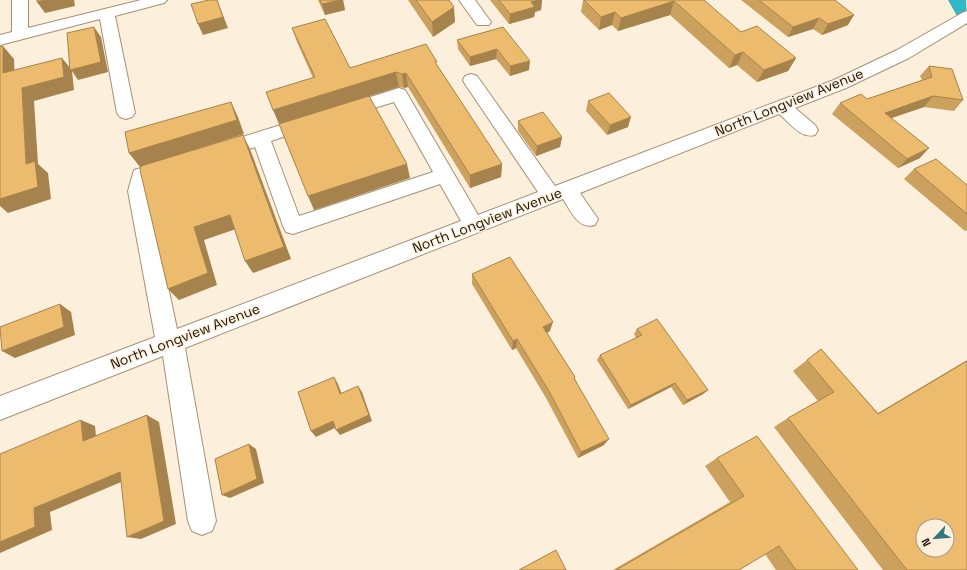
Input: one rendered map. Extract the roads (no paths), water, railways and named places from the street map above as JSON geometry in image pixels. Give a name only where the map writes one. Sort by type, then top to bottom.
[{"type":"street","points":[[20,0],[20,34]]},
{"type":"street","points":[[0,40],[159,0]]},
{"type":"street","points":[[467,0],[483,22]]},
{"type":"street","points":[[107,13],[126,113]]},
{"type":"street","name":"North Longview Avenue","points":[[0,408],[781,106],[853,71],[903,54],[967,16]]},
{"type":"street","points":[[471,80],[559,192],[588,219]]},
{"type":"street","points":[[202,521],[170,342],[138,191],[141,175],[399,94],[473,225]]},
{"type":"street","points":[[781,106],[809,130]]},
{"type":"street","points":[[261,138],[293,226],[444,175]]},
{"type":"waterway","points":[[957,0],[967,19]]}]
